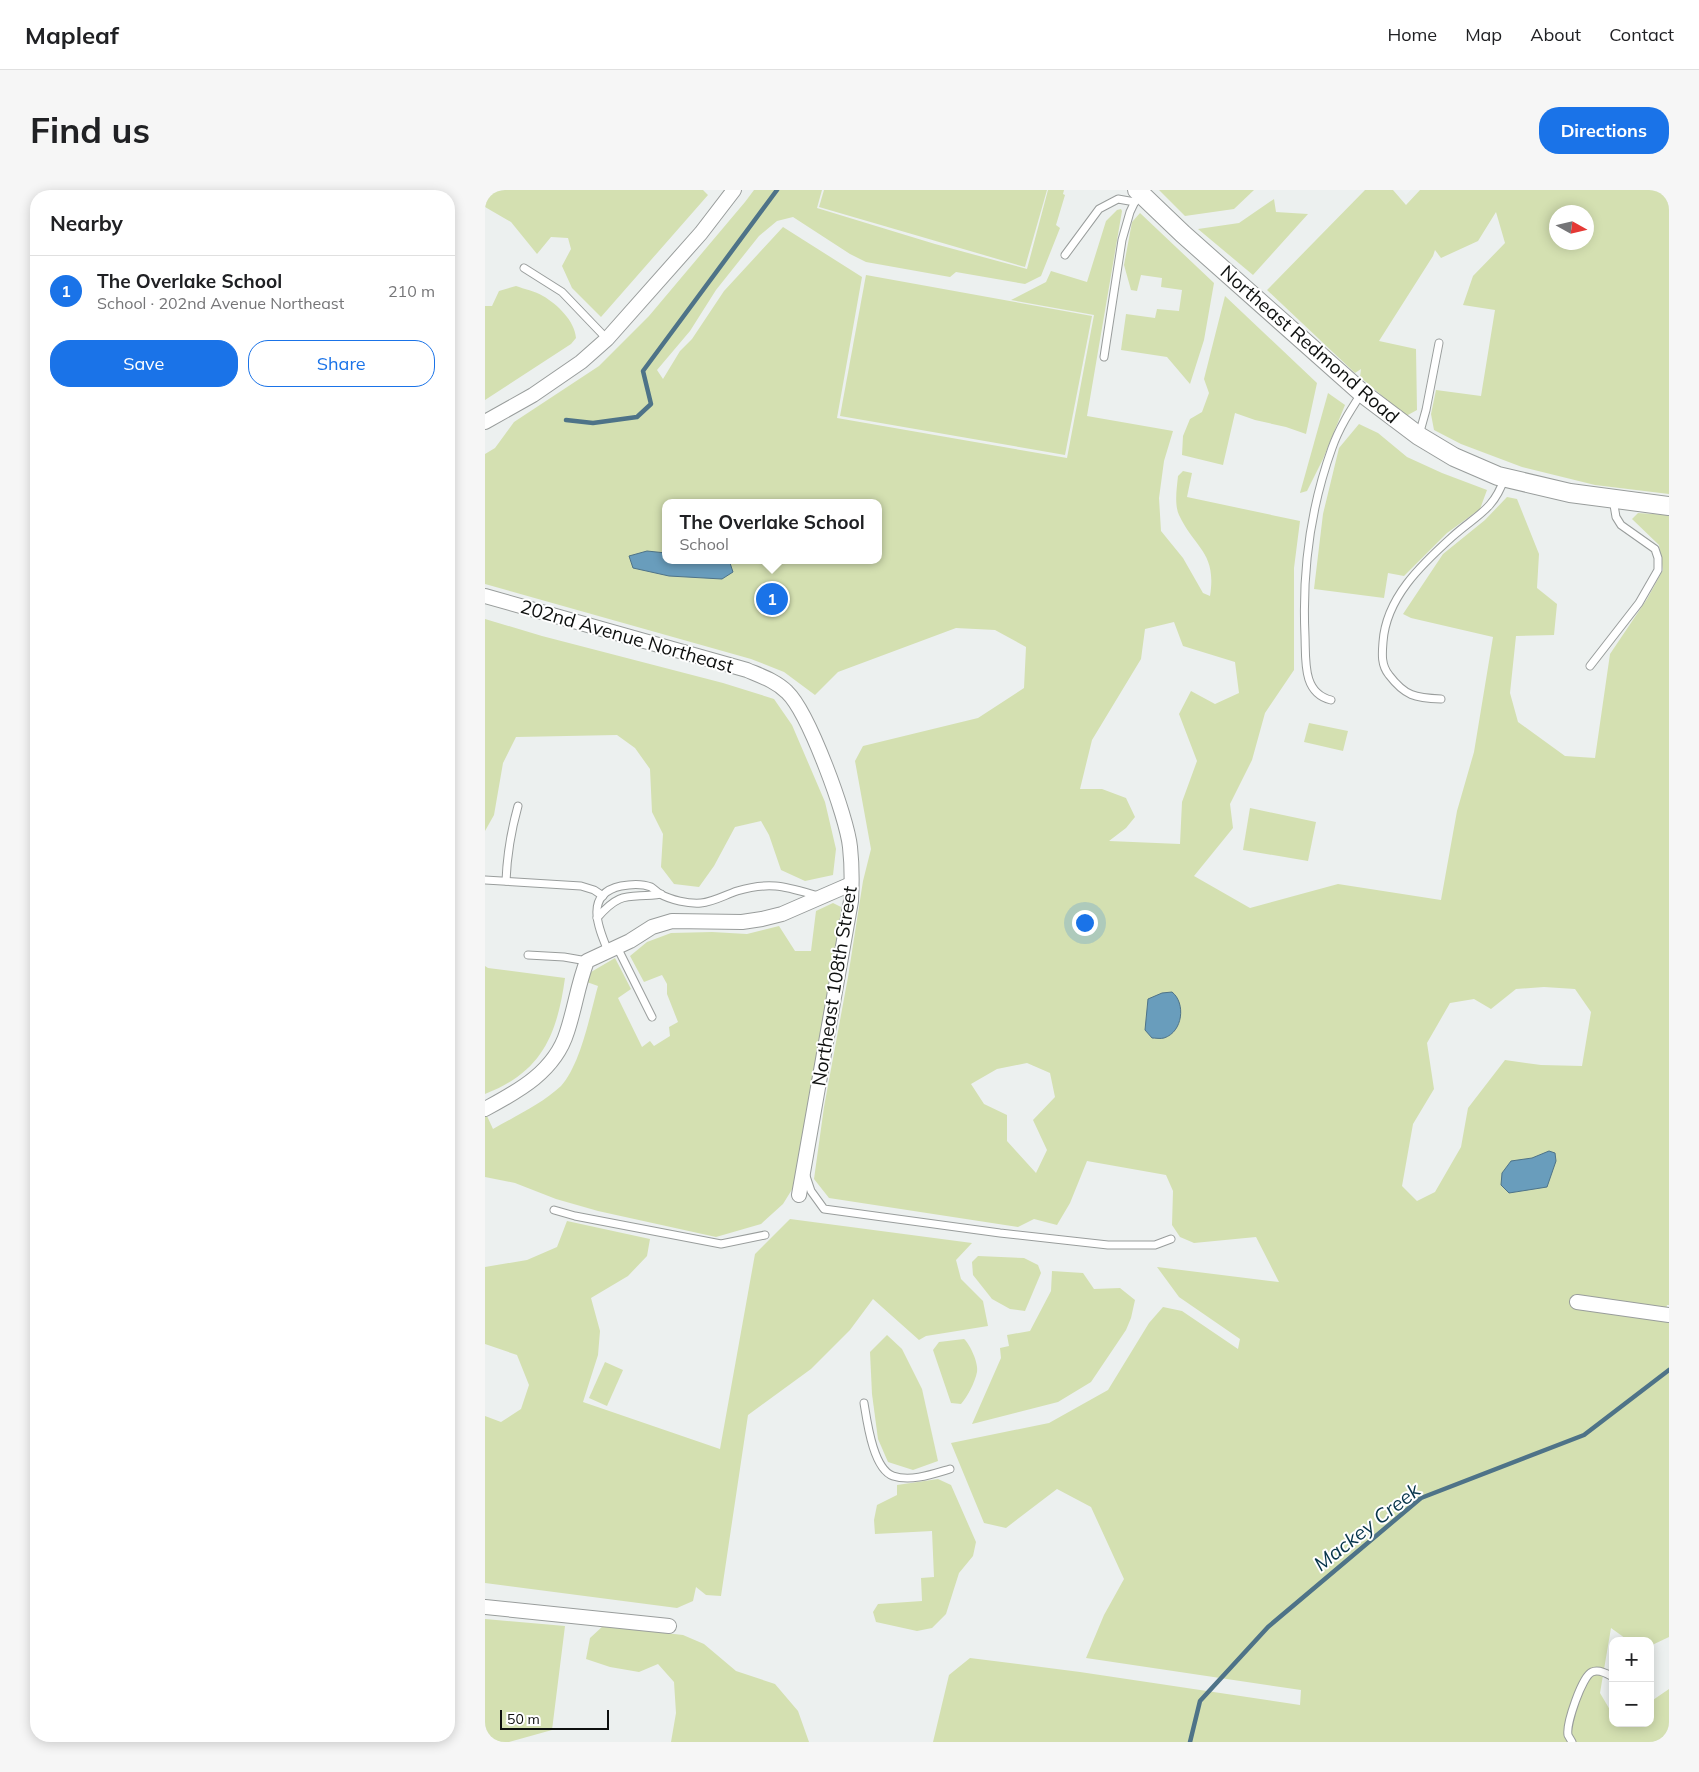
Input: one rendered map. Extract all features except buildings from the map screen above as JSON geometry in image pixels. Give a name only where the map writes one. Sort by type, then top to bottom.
[{"type":"street","points":[[485,422],[533,395],[581,362],[607,339],[634,311],[701,233],[734,190]]},
{"type":"street","name":"Northeast Redmond Road","points":[[1137,195],[1362,393],[1419,436],[1454,457],[1501,477],[1570,493],[1669,506]]},
{"type":"street","name":"202nd Avenue Northeast","points":[[485,596],[747,670],[768,678]]},
{"type":"street","name":"Northeast 108th Street","points":[[768,678],[788,692],[797,706],[822,758],[847,828],[850,847],[851,901],[799,1195]]},
{"type":"street","points":[[485,1108],[531,1083],[552,1062],[567,1034],[580,979],[587,961],[630,941],[652,927],[673,921],[742,922],[782,914],[851,884]]},
{"type":"street","points":[[1577,1302],[1669,1315]]},
{"type":"street","points":[[485,1607],[669,1626]]},
{"type":"lane","points":[[1065,255],[1099,209],[1118,199],[1137,195]]},
{"type":"lane","points":[[1104,357],[1122,240],[1129,212],[1137,195]]},
{"type":"lane","points":[[524,268],[562,292],[607,339]]},
{"type":"lane","points":[[1419,436],[1439,343]]},
{"type":"lane","points":[[1331,700],[1324,699],[1316,694],[1306,671],[1305,569],[1309,535],[1324,472],[1341,425],[1362,393]]},
{"type":"lane","points":[[1441,699],[1419,698],[1399,687],[1384,668],[1382,659],[1385,623],[1395,601],[1413,576],[1452,537],[1492,505],[1500,491],[1501,477]]},
{"type":"lane","points":[[1590,666],[1639,603],[1658,570],[1658,558],[1655,549],[1621,525],[1617,517],[1613,498]]},
{"type":"lane","points":[[506,882],[511,832],[518,806]]},
{"type":"lane","points":[[485,880],[581,886],[594,890],[603,896]]},
{"type":"lane","points":[[652,1016],[596,919],[598,903],[603,896],[615,888],[633,884],[651,887],[661,894],[685,902],[701,903],[756,886],[772,884],[821,897]]},
{"type":"lane","points":[[596,919],[614,901],[625,896],[661,894]]},
{"type":"lane","points":[[528,955],[564,957],[587,961]]},
{"type":"lane","points":[[804,1171],[811,1191],[824,1209],[991,1232],[1108,1245],[1155,1245],[1171,1239]]},
{"type":"lane","points":[[554,1210],[575,1216],[721,1244],[765,1235]]},
{"type":"lane","points":[[865,1403],[870,1437],[881,1466],[892,1476],[911,1478],[950,1469]]},
{"type":"lane","points":[[1572,1742],[1568,1736],[1572,1712],[1586,1678],[1592,1672],[1601,1671],[1609,1675]]},
{"type":"green space","points":[[485,190],[703,190],[708,195],[601,317],[572,288],[562,266],[571,249],[568,238],[551,237],[537,254],[511,222],[485,207]]},
{"type":"green space","points":[[754,190],[822,190],[817,208],[935,244],[1027,269],[1048,190],[1064,190],[1063,194],[1065,195],[1056,225],[1060,228],[1041,276],[1025,284],[956,272],[950,277],[866,262],[850,254],[793,217],[777,221],[759,236],[716,290],[690,331],[657,370],[663,379],[680,351],[692,339],[724,291],[783,227],[862,277],[837,418],[1067,458],[1094,315],[1011,300],[1046,282],[1051,271],[1087,282],[1106,221],[1117,210],[1121,209],[1087,416],[1173,431],[1164,461],[1159,498],[1161,531],[1183,558],[1203,593],[1210,596],[1210,570],[1203,552],[1179,515],[1177,506],[1178,476],[1183,471],[1192,473],[1187,497],[1300,521],[1294,568],[1294,670],[1265,713],[1252,760],[1230,804],[1233,828],[1194,876],[1250,908],[1338,884],[1441,900],[1457,811],[1474,752],[1493,637],[1411,618],[1403,614],[1443,554],[1485,520],[1507,497],[1517,499],[1539,554],[1537,588],[1557,604],[1554,635],[1516,636],[1510,693],[1518,722],[1565,756],[1595,758],[1610,654],[1647,599],[1663,570],[1659,545],[1632,519],[1638,513],[1669,515],[1669,1305],[1667,1305],[1664,1320],[1669,1321],[1669,1637],[1654,1644],[1654,1637],[1623,1637],[1611,1628],[1600,1693],[1609,1708],[1609,1727],[1654,1727],[1654,1699],[1669,1689],[1669,1742],[933,1742],[949,1675],[970,1658],[1080,1672],[1300,1705],[1301,1690],[1086,1658],[1104,1615],[1124,1579],[1091,1507],[1057,1489],[1006,1528],[984,1523],[951,1443],[1049,1423],[1108,1390],[1149,1323],[1163,1307],[1182,1311],[1238,1349],[1240,1339],[1179,1297],[1157,1267],[1279,1282],[1256,1237],[1194,1243],[1180,1237],[1172,1225],[1173,1191],[1166,1175],[1087,1161],[1070,1203],[1057,1225],[1034,1219],[1018,1227],[829,1198],[814,1179],[824,1107],[848,977],[863,881],[871,849],[855,761],[863,746],[978,718],[1024,688],[1026,647],[995,630],[956,628],[838,672],[815,695],[784,672],[751,659],[485,584],[485,454],[495,448],[514,422],[599,366],[649,316]],"holes":[[[1174,622],[1183,646],[1235,662],[1239,693],[1215,704],[1191,691],[1179,714],[1197,761],[1182,802],[1180,844],[1109,841],[1126,828],[1135,817],[1126,798],[1102,789],[1080,789],[1092,740],[1141,659],[1145,629]],[[1544,987],[1575,989],[1591,1012],[1582,1066],[1541,1065],[1505,1060],[1468,1108],[1461,1147],[1435,1192],[1417,1201],[1402,1186],[1413,1124],[1434,1089],[1427,1043],[1450,1003],[1474,999],[1491,1009],[1516,989]],[[1027,1063],[1050,1073],[1055,1097],[1033,1120],[1047,1150],[1036,1173],[1007,1141],[1007,1115],[984,1104],[971,1084],[997,1069]]]},
{"type":"green space","points":[[824,190],[1047,190],[1025,267],[819,207]]},
{"type":"green space","points":[[1159,190],[1254,190],[1234,209],[1185,216]]},
{"type":"green space","points":[[1365,190],[1393,190],[1406,205],[1420,190],[1669,190],[1669,494],[1595,485],[1522,467],[1461,444],[1434,430],[1431,414],[1436,390],[1481,396],[1495,310],[1463,305],[1473,276],[1505,243],[1496,212],[1478,241],[1441,258],[1435,250],[1379,341],[1416,349],[1417,410],[1406,416],[1360,377],[1361,369],[1355,373],[1267,290]]},
{"type":"green space","points":[[1274,199],[1276,212],[1308,214],[1253,275],[1198,229],[1239,223]]},
{"type":"green space","points":[[1140,213],[1214,283],[1204,340],[1190,384],[1167,357],[1121,350],[1126,314],[1155,318],[1157,309],[1179,311],[1182,290],[1161,287],[1162,278],[1141,275],[1137,291],[1131,290],[1124,265],[1132,222]]},
{"type":"green space","points":[[866,275],[1092,316],[1065,455],[840,416]]},
{"type":"green space","points":[[516,286],[540,294],[554,304],[569,319],[576,338],[571,344],[485,400],[485,306],[492,306],[499,291]]},
{"type":"green space","points":[[1225,296],[1317,383],[1306,434],[1235,413],[1223,465],[1182,455],[1183,436],[1190,419],[1202,412],[1209,393],[1204,379]]},
{"type":"green space","points":[[1328,393],[1345,405],[1323,459],[1307,491],[1300,493]]},
{"type":"green space","points":[[1359,424],[1378,433],[1407,457],[1487,490],[1480,509],[1447,533],[1404,576],[1388,573],[1384,598],[1314,589],[1323,514],[1339,448]]},
{"type":"green space","points":[[485,619],[542,636],[723,683],[774,699],[792,725],[825,802],[836,849],[833,875],[805,881],[781,870],[769,835],[761,821],[735,827],[714,866],[699,887],[674,884],[661,867],[663,834],[652,812],[650,769],[635,748],[617,735],[516,737],[503,763],[494,815],[485,831]]},
{"type":"green space","points":[[1309,723],[1348,731],[1343,751],[1304,742]]},
{"type":"green space","points":[[1250,808],[1316,822],[1308,861],[1243,850]]},
{"type":"green space","points":[[833,903],[841,907],[838,935],[796,1183],[783,1204],[761,1224],[716,1237],[598,1211],[556,1199],[515,1183],[485,1177],[485,1117],[487,1116],[493,1129],[546,1098],[561,1086],[568,1077],[584,1038],[598,986],[584,981],[591,972],[615,958],[631,989],[618,998],[642,1047],[650,1041],[654,1046],[670,1036],[669,1027],[678,1022],[667,994],[667,984],[662,975],[644,982],[630,956],[647,942],[671,933],[712,932],[747,934],[779,926],[795,951],[811,951],[816,911]]},
{"type":"green space","points":[[485,966],[488,968],[565,978],[557,1017],[543,1049],[533,1063],[520,1075],[485,1094]]},
{"type":"green space","points":[[790,1219],[972,1243],[956,1260],[961,1279],[983,1301],[988,1326],[926,1336],[919,1340],[873,1299],[850,1330],[811,1369],[748,1415],[721,1596],[706,1595],[696,1587],[693,1601],[677,1608],[485,1583],[485,1416],[501,1422],[521,1409],[529,1385],[517,1355],[485,1344],[485,1267],[527,1260],[557,1247],[567,1221],[650,1239],[647,1256],[628,1276],[591,1298],[600,1331],[598,1355],[583,1402],[720,1449],[755,1254]]},
{"type":"green space","points":[[978,1256],[1024,1258],[1038,1265],[1041,1273],[1025,1311],[1010,1309],[992,1299],[973,1275],[972,1262]]},
{"type":"green space","points":[[1052,1271],[1083,1273],[1094,1289],[1120,1288],[1135,1300],[1126,1330],[1091,1382],[1058,1402],[972,1424],[1001,1358],[1000,1348],[1009,1346],[1007,1335],[1030,1331],[1051,1291]]},
{"type":"green space","points":[[887,1335],[902,1349],[922,1389],[938,1461],[913,1470],[888,1462],[878,1439],[872,1394],[870,1352]]},
{"type":"green space","points":[[964,1339],[969,1345],[977,1364],[977,1372],[971,1389],[961,1404],[951,1403],[933,1350],[939,1342]]},
{"type":"green space","points":[[605,1362],[623,1370],[607,1406],[589,1398]]},
{"type":"green space","points":[[938,1479],[951,1485],[976,1542],[973,1556],[959,1573],[946,1614],[932,1628],[917,1631],[876,1622],[873,1612],[878,1604],[922,1601],[921,1578],[934,1577],[932,1531],[875,1534],[874,1520],[877,1505],[897,1495],[897,1485]]},
{"type":"green space","points":[[485,1619],[565,1626],[552,1730],[509,1742],[485,1742]]},
{"type":"green space","points":[[603,1626],[683,1635],[704,1644],[736,1671],[775,1684],[798,1711],[809,1742],[671,1742],[676,1713],[674,1682],[658,1664],[639,1672],[610,1667],[586,1659],[590,1638]]},
{"type":"water","points":[[647,551],[662,553],[662,564],[730,564],[733,572],[722,579],[669,576],[633,568],[629,556]]},
{"type":"water","points":[[1172,992],[1181,1010],[1179,1024],[1170,1035],[1163,1038],[1152,1038],[1145,1030],[1148,999],[1162,993]]},
{"type":"water","points":[[1549,1151],[1555,1153],[1556,1161],[1547,1187],[1509,1193],[1501,1185],[1502,1173],[1511,1161],[1532,1158]]},
{"type":"waterway","points":[[566,420],[593,423],[637,417],[651,404],[643,371],[777,190]]},
{"type":"waterway","name":"Mackey Creek","points":[[1190,1742],[1200,1701],[1268,1627],[1421,1498],[1584,1435],[1669,1370]]},
{"type":"place","name":"The Overlake School","points":[[772,599]]}]
